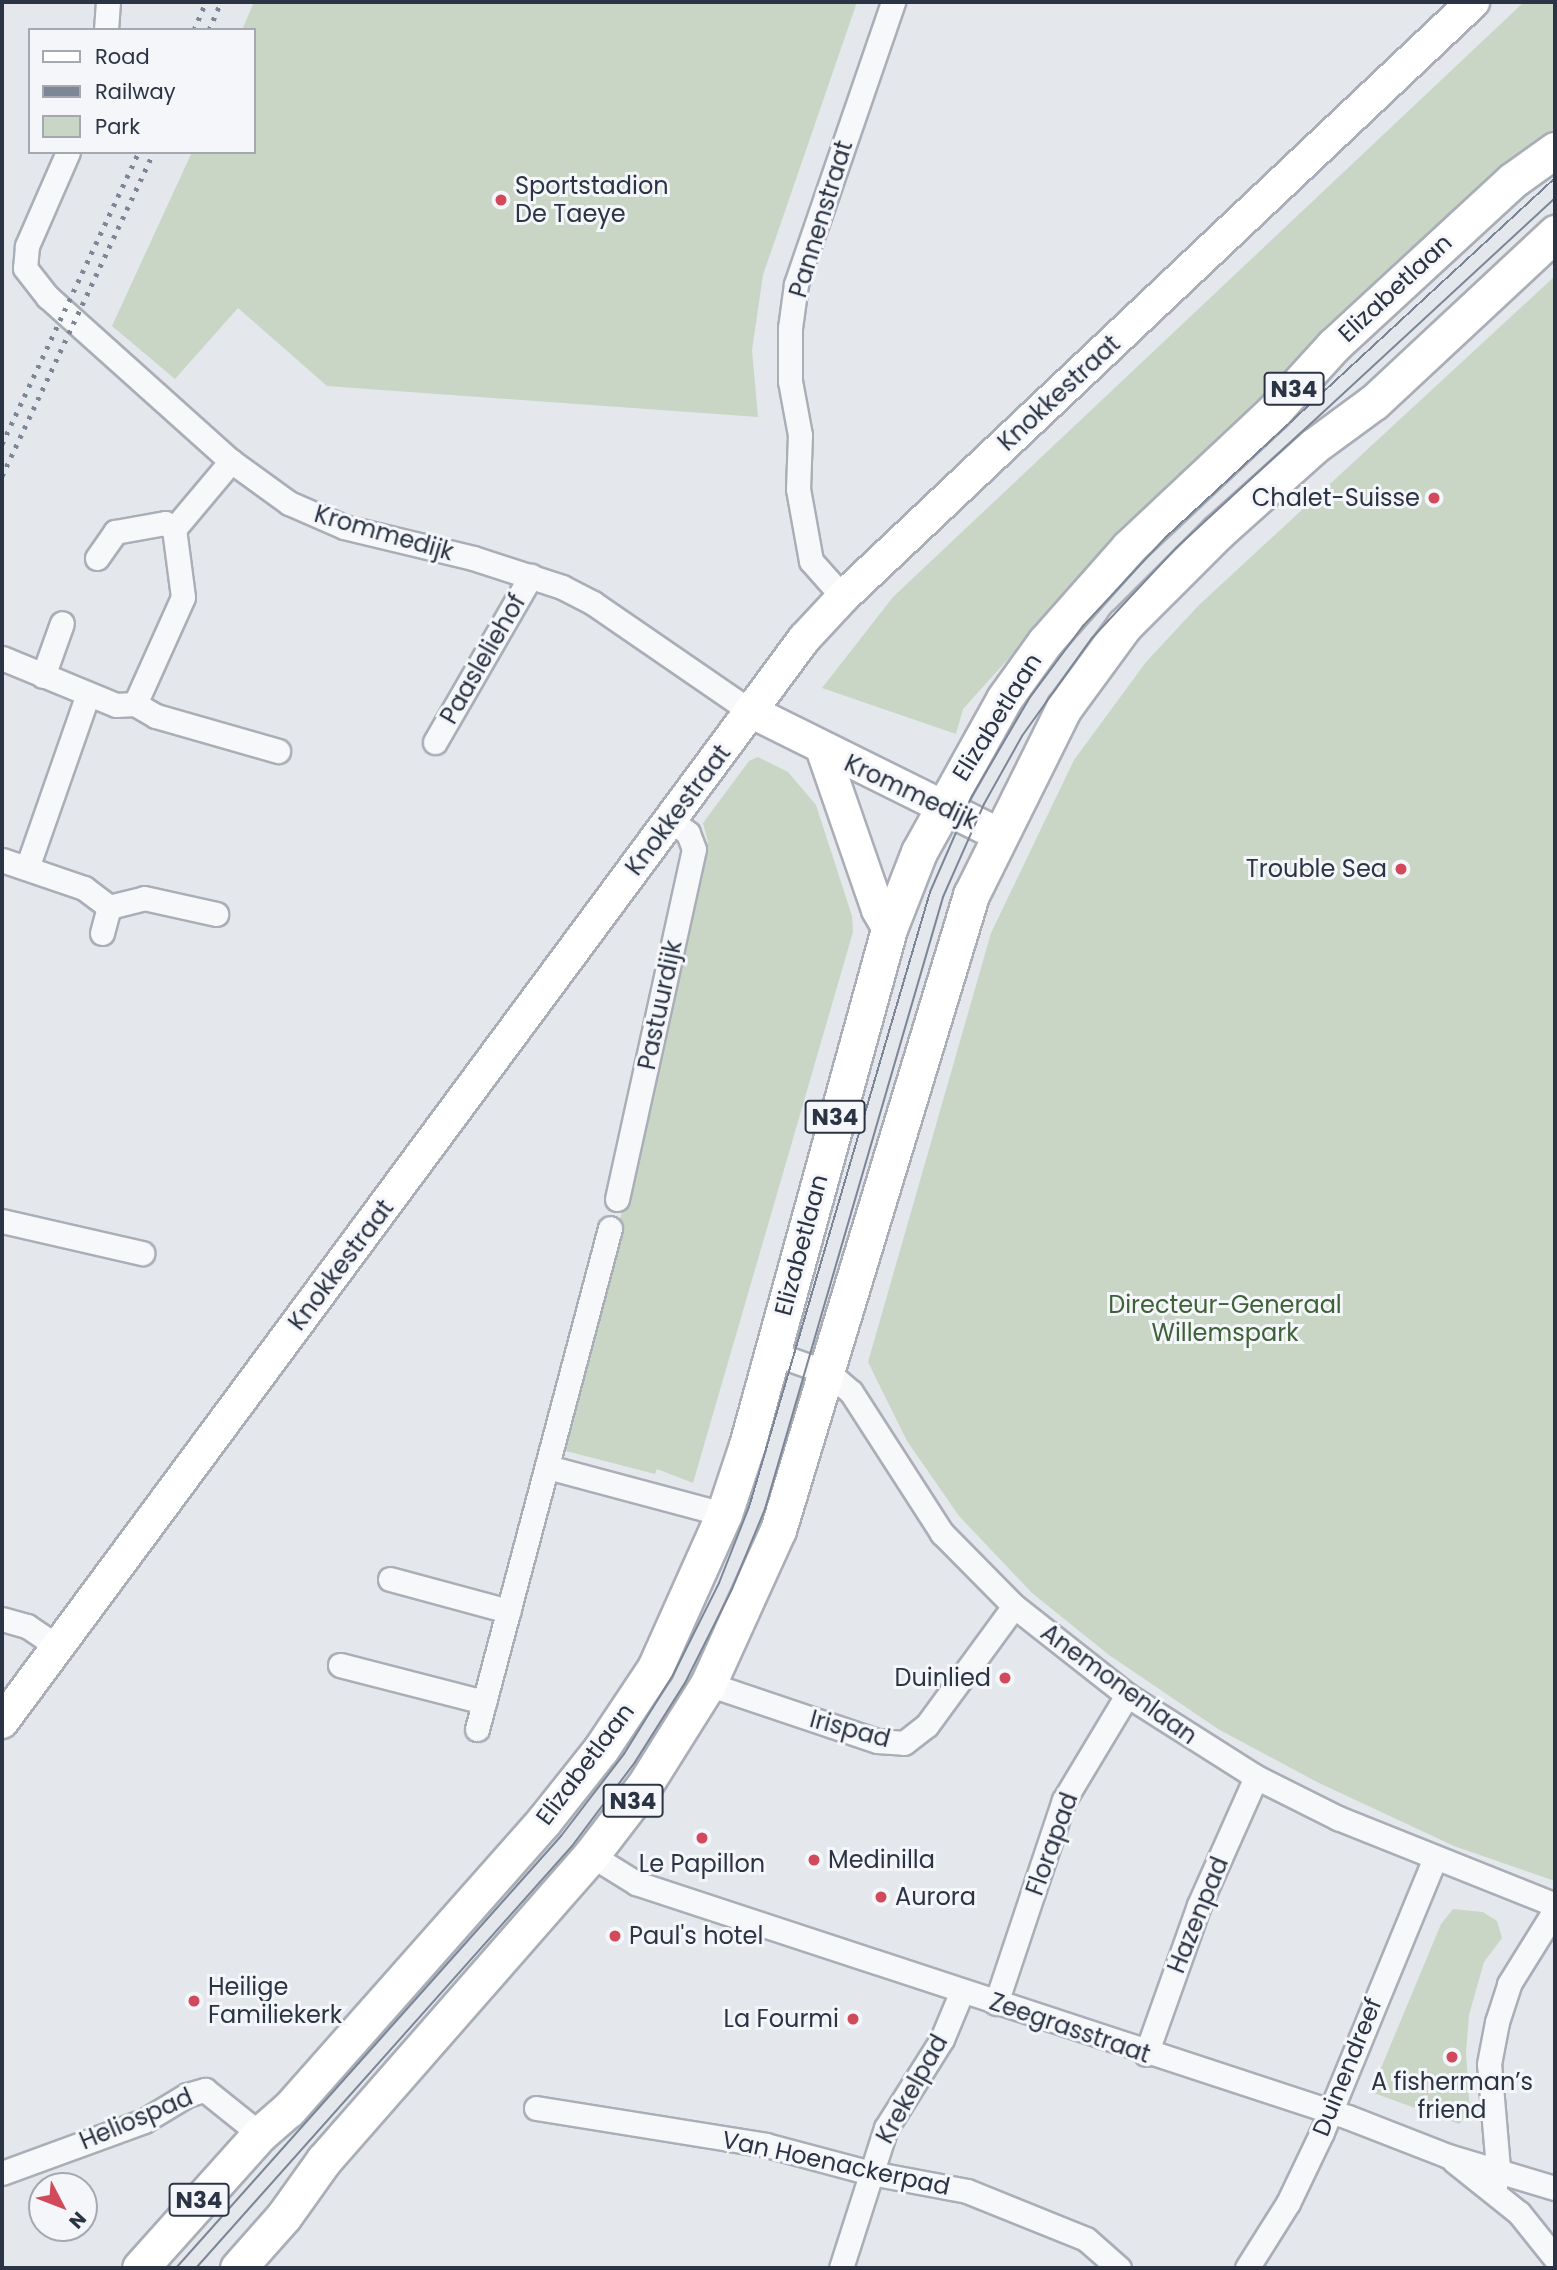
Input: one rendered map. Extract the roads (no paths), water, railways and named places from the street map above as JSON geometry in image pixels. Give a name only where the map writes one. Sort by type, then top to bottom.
[{"type":"main road","name":"Elizabetlaan","points":[[140,2268],[260,2134],[289,2109],[424,1958],[601,1749],[655,1668],[724,1514],[772,1353],[889,929],[942,806],[1004,699],[1091,587],[1273,412],[1343,337],[1513,180],[1555,150]]},
{"type":"main road","name":"N34","points":[[238,2268],[284,2216],[324,2160],[591,1855],[644,1786],[708,1684],[778,1530],[829,1373],[882,1177],[953,946],[998,834],[1064,708],[1124,626],[1217,533],[1314,446],[1374,402],[1555,233]]},
{"type":"street","points":[[106,28],[108,2]]},
{"type":"street","name":"Pannenstraat","points":[[843,597],[811,561],[798,489],[802,458],[790,381],[790,328],[796,284],[893,2]]},
{"type":"street","name":"Knokkestraat","points":[[2,1722],[781,666],[843,597],[1473,2]]},
{"type":"street","name":"Krommedijk","points":[[67,154],[27,246],[25,268],[48,297],[231,461],[289,503],[344,527],[531,576],[593,603],[750,711],[823,751],[998,834]]},
{"type":"street","points":[[135,704],[183,597],[174,529],[231,461]]},
{"type":"street","points":[[97,558],[115,532],[165,523],[174,529]]},
{"type":"street","name":"Paasleliehof","points":[[435,742],[531,576]]},
{"type":"street","points":[[43,676],[62,623]]},
{"type":"street","points":[[2,658],[116,705],[135,704],[156,716],[278,751]]},
{"type":"street","points":[[27,868],[88,694]]},
{"type":"street","name":"Krommedijk","points":[[823,751],[878,910],[889,929]]},
{"type":"street","name":"Pastuurdijk","points":[[617,1199],[694,849],[688,833],[670,820]]},
{"type":"street","points":[[2,860],[84,887],[109,907]]},
{"type":"street","points":[[109,907],[144,898],[216,914]]},
{"type":"street","points":[[102,933],[109,907]]},
{"type":"street","points":[[2,1221],[142,1253]]},
{"type":"street","points":[[477,1729],[610,1228]]},
{"type":"street","name":"Anemonenlaan","points":[[772,1353],[829,1373],[859,1403],[942,1533],[1014,1606],[1127,1695],[1256,1777],[1434,1860],[1555,1908]]},
{"type":"street","points":[[548,1467],[724,1514]]},
{"type":"street","points":[[390,1579],[509,1611]]},
{"type":"street","name":"Irispad","points":[[708,1684],[877,1741],[904,1743],[927,1725],[1014,1606]]},
{"type":"street","points":[[2,1619],[27,1626],[58,1647]]},
{"type":"street","points":[[340,1665],[484,1702]]},
{"type":"street","name":"Florapad","points":[[996,2003],[1064,1800],[1127,1695]]},
{"type":"street","name":"Hazenpad","points":[[1146,2054],[1199,1905],[1256,1777]]},
{"type":"street","name":"Zeegrasstraat","points":[[591,1855],[635,1883],[1146,2054],[1329,2111],[1448,2156],[1498,2168],[1555,2188]]},
{"type":"street","name":"Duinendreef","points":[[1247,2268],[1288,2203],[1434,1860]]},
{"type":"street","points":[[1494,2192],[1498,2168],[1489,2064],[1497,2022],[1509,1984],[1555,1908]]},
{"type":"street","name":"Krekelpad","points":[[841,2268],[886,2129],[942,2039],[962,1991]]},
{"type":"street","name":"Heliospad","points":[[2,2173],[144,2121],[187,2095],[205,2090],[260,2134]]},
{"type":"street","name":"Van Hoenackerpad","points":[[536,2108],[766,2145],[871,2173],[967,2190],[1086,2239],[1119,2268]]},
{"type":"street","points":[[1448,2156],[1519,2213],[1555,2258]]},
{"type":"tram line","points":[[176,2268],[561,1836],[624,1754],[673,1675],[719,1583],[749,1507],[930,892],[972,796],[1030,697],[1083,626],[1165,538],[1555,178]]},
{"type":"tram line","points":[[196,2268],[572,1846],[635,1762],[685,1683],[732,1589],[765,1509],[943,897],[984,804],[1022,736],[1092,638],[1176,548],[1555,198]]},
{"type":"railway","points":[[195,28],[206,2]]},
{"type":"railway","points":[[210,28],[221,2]]},
{"type":"railway","points":[[2,444],[138,154]]},
{"type":"railway","points":[[2,476],[153,154]]},
{"type":"place","name":"Sportstadion De Taeye","points":[[501,200]]},
{"type":"place","name":"Chalet-Suisse","points":[[1434,498]]},
{"type":"place","name":"Trouble Sea","points":[[1401,869]]},
{"type":"place","name":"Duinlied","points":[[1005,1678]]},
{"type":"place","name":"Le Papillon","points":[[702,1838]]},
{"type":"place","name":"Medinilla","points":[[814,1860]]},
{"type":"place","name":"Aurora","points":[[881,1897]]},
{"type":"place","name":"Paul's hotel","points":[[615,1936]]},
{"type":"place","name":"Heilige Familiekerk","points":[[194,2001]]},
{"type":"place","name":"La Fourmi","points":[[853,2019]]},
{"type":"place","name":"A fisherman’s friend","points":[[1452,2057]]},
{"type":"park label","name":"Directeur-Generaal Willemspark","points":[[1225,1319]]}]
